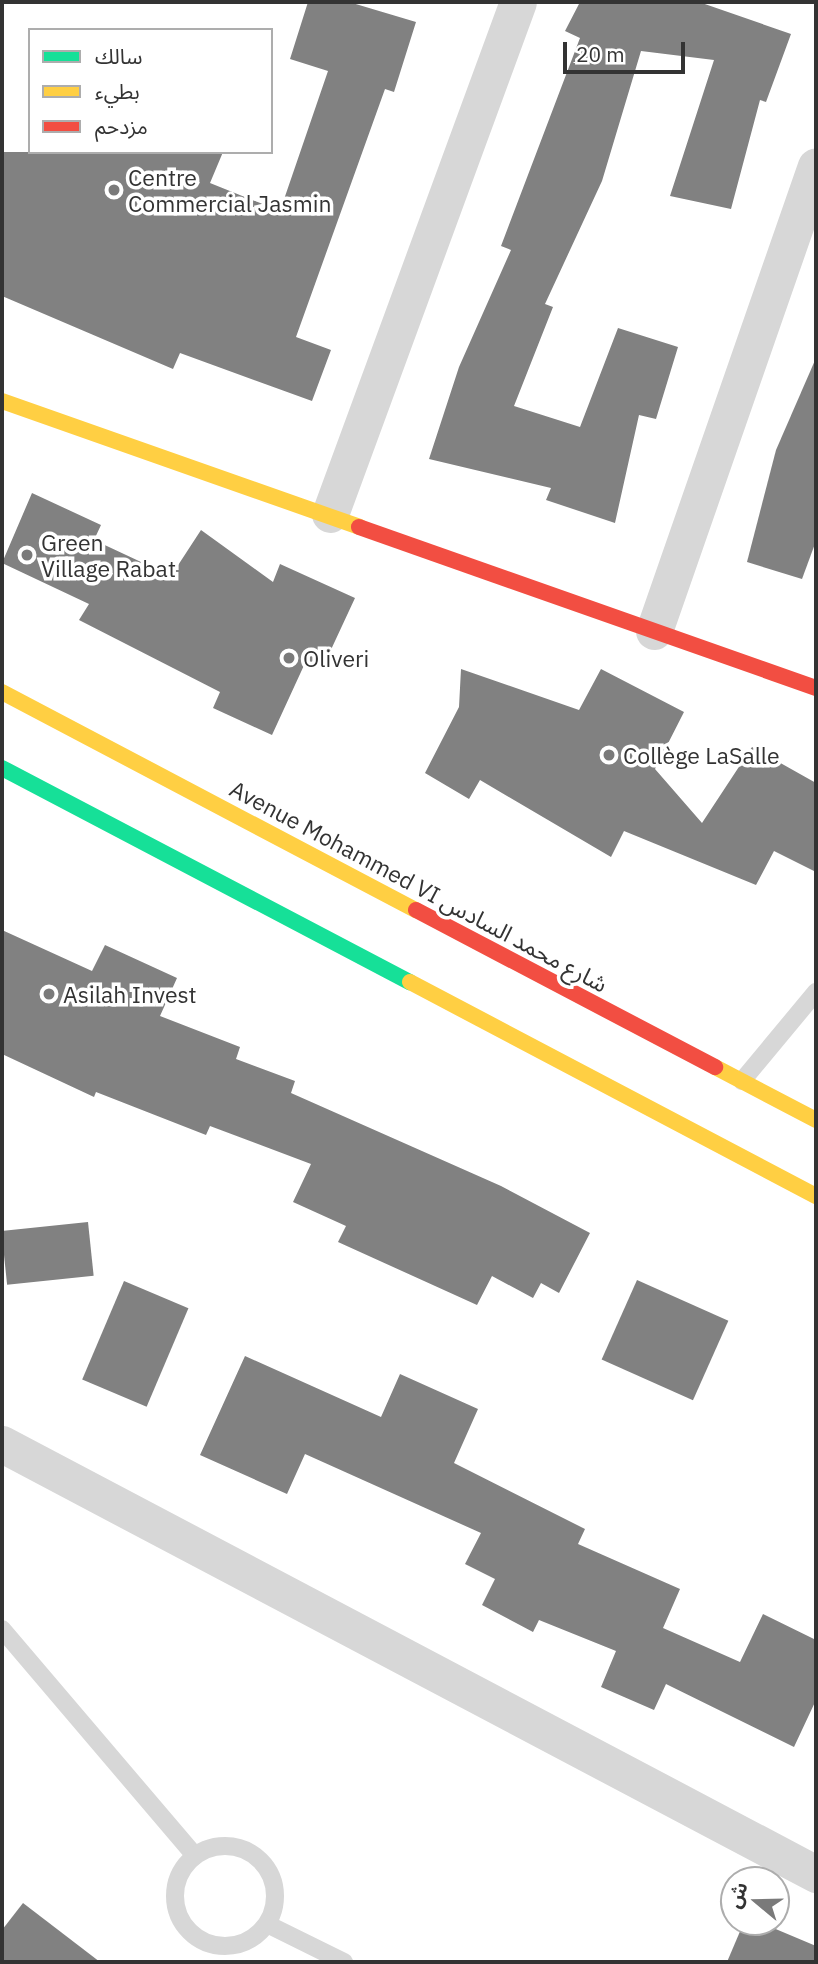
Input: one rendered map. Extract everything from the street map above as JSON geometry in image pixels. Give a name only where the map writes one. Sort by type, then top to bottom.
[{"type":"main road","points":[[2,401],[334,499],[658,613],[816,688]]},
{"type":"main road","name":"Avenue Mohammed VI شارع محمد السادس","points":[[2,692],[816,1120]]},
{"type":"main road","points":[[2,768],[816,1196]]},
{"type":"street","points":[[334,499],[518,2]]},
{"type":"street","points":[[658,613],[816,166]]},
{"type":"street","points":[[2,1444],[816,1874]]},
{"type":"lane","points":[[741,1081],[816,992]]},
{"type":"lane","points":[[2,1629],[195,1856]]},
{"type":"lane","points":[[229,1846],[260,1859],[275,1890],[267,1924],[240,1945],[223,1947],[190,1933],[175,1902],[176,1884],[195,1856],[229,1846]]},
{"type":"lane","points":[[267,1924],[344,1962]]},
{"type":"building","points":[[308,2],[349,2],[416,22],[394,92],[385,89],[296,337],[331,350],[312,401],[180,353],[173,369],[2,296],[2,152],[222,154],[210,183],[280,211],[328,71],[290,59]]},
{"type":"building","points":[[580,2],[699,2],[791,34],[766,102],[760,100],[731,209],[670,196],[714,60],[641,51],[602,181],[545,304],[553,307],[514,406],[580,427],[618,328],[678,347],[656,419],[639,415],[615,523],[546,500],[551,488],[429,459],[459,367],[511,250],[501,246],[580,38],[565,31]]},
{"type":"building","points":[[816,358],[816,541],[802,579],[747,562],[776,450]]},
{"type":"building","points":[[32,493],[101,525],[94,540],[171,576],[201,530],[273,582],[280,564],[355,598],[322,669],[306,661],[272,735],[213,708],[220,692],[79,620],[89,604],[2,563]]},
{"type":"building","points":[[461,669],[579,710],[601,669],[684,712],[655,769],[702,823],[752,747],[816,783],[816,872],[774,851],[756,885],[624,831],[611,857],[480,780],[469,799],[425,773],[459,707]]},
{"type":"building","points":[[2,930],[92,971],[105,945],[177,978],[160,1016],[240,1047],[236,1059],[295,1081],[291,1093],[501,1186],[590,1233],[559,1293],[541,1283],[533,1298],[492,1276],[477,1305],[338,1242],[346,1226],[293,1202],[311,1164],[210,1126],[206,1135],[96,1092],[94,1097],[2,1054]]},
{"type":"building","points":[[88,1222],[94,1276],[7,1285],[2,1231]]},
{"type":"building","points":[[637,1280],[728,1321],[693,1400],[602,1359]]},
{"type":"building","points":[[124,1281],[188,1308],[147,1407],[82,1379]]},
{"type":"building","points":[[245,1356],[381,1417],[400,1374],[478,1409],[454,1463],[585,1529],[578,1544],[680,1589],[663,1628],[740,1662],[763,1614],[816,1640],[816,1700],[794,1747],[666,1684],[654,1710],[601,1687],[616,1651],[539,1620],[533,1632],[482,1605],[495,1579],[465,1564],[481,1533],[305,1454],[287,1494],[200,1455]]},
{"type":"building","points":[[23,1903],[100,1962],[2,1962],[2,1930]]},
{"type":"building","points":[[790,1935],[816,1946],[816,1962],[727,1962],[738,1936]]},
{"type":"traffic: fast","points":[[2,768],[410,982]]},
{"type":"traffic: slow","points":[[2,401],[359,527]]},
{"type":"traffic: slow","points":[[2,692],[416,910]]},
{"type":"traffic: slow","points":[[410,982],[816,1196]]},
{"type":"traffic: slow","points":[[715,1067],[816,1120]]},
{"type":"traffic: jam","points":[[359,527],[816,688]]},
{"type":"traffic: jam","points":[[416,910],[715,1067]]},
{"type":"place","name":"Centre Commercial Jasmin","points":[[114,190]]},
{"type":"place","name":"Green Village Rabat","points":[[27,555]]},
{"type":"place","name":"Oliveri","points":[[289,658]]},
{"type":"place","name":"Collège LaSalle","points":[[609,755]]},
{"type":"place","name":"Asilah Invest","points":[[49,994]]}]
